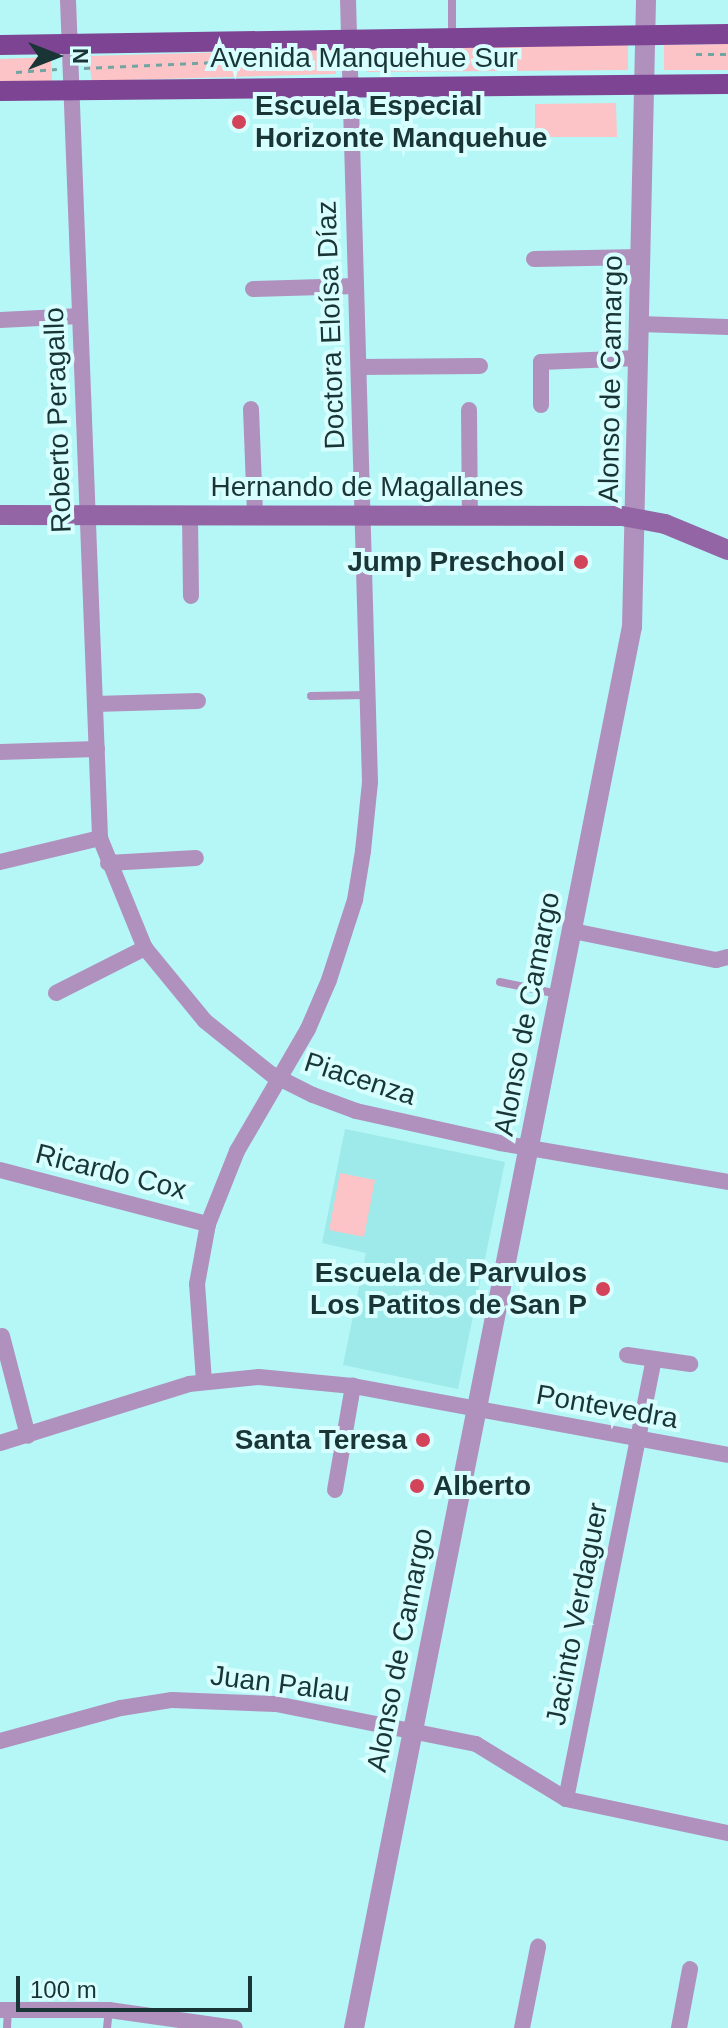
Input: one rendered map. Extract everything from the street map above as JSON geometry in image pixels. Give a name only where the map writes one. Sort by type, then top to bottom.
[{"type":"main road","name":"Avenida Manquehue Sur","points":[[0,45],[728,34]]},
{"type":"main road","name":"Avenida Manquehue Sur","points":[[0,91],[728,84]]},
{"type":"main road","name":"Hernando de Magallanes","points":[[0,515],[636,518],[728,550]]},
{"type":"street","name":"Roberto Peragallo","points":[[68,0],[100,838]]},
{"type":"street","name":"Doctora Eloísa Díaz","points":[[204,1381],[197,1284],[208,1224],[237,1151],[329,980],[355,900],[370,782],[348,0]]},
{"type":"street","name":"Alonso de Camargo","points":[[354,2028],[632,627],[646,0]]},
{"type":"street","points":[[534,259],[641,257]]},
{"type":"street","points":[[253,289],[356,286]]},
{"type":"street","points":[[0,320],[80,316]]},
{"type":"street","points":[[640,324],[728,327]]},
{"type":"street","points":[[541,405],[541,362],[639,358]]},
{"type":"street","points":[[360,367],[480,366]]},
{"type":"street","points":[[251,409],[255,514]]},
{"type":"street","points":[[469,410],[470,515]]},
{"type":"street","points":[[190,515],[191,596]]},
{"type":"street","points":[[95,704],[198,701]]},
{"type":"street","points":[[0,752],[97,749]]},
{"type":"street","points":[[0,862],[100,838]]},
{"type":"street","name":"Piacenza","points":[[100,838],[145,948],[205,1021],[279,1078],[356,1111],[528,1149],[728,1182]]},
{"type":"street","points":[[108,863],[196,858]]},
{"type":"street","points":[[573,931],[716,960],[728,957]]},
{"type":"street","points":[[56,993],[145,948]]},
{"type":"street","name":"Ricardo Cox","points":[[0,1170],[208,1224]]},
{"type":"street","points":[[2,1336],[28,1436]]},
{"type":"street","points":[[627,1355],[690,1364]]},
{"type":"street","name":"Jacinto Verdaguer","points":[[566,1799],[654,1360]]},
{"type":"street","name":"Pontevedra","points":[[0,1443],[204,1381],[271,1377],[353,1386],[728,1455]]},
{"type":"street","points":[[335,1490],[353,1386]]},
{"type":"street","name":"Juan Palau","points":[[0,1741],[121,1708],[220,1699],[476,1744],[566,1799],[726,1833]]},
{"type":"street","points":[[726,1833],[728,1815]]},
{"type":"street","points":[[522,2028],[538,1947]]},
{"type":"street","points":[[679,2028],[690,1969]]},
{"type":"street","points":[[4,2010],[109,2010],[235,2028]]},
{"type":"lane","points":[[452,0],[452,37]]},
{"type":"lane","points":[[311,696],[368,695]]},
{"type":"lane","points":[[500,982],[560,994]]},
{"type":"lane","points":[[4,2010],[7,2028]]},
{"type":"lane","points":[[107,2028],[109,2010]]},
{"type":"shaded area","points":[[728,44],[728,70],[664,70],[664,45]]},
{"type":"shaded area","points":[[628,45],[628,70],[367,72],[367,47]]},
{"type":"shaded area","points":[[334,49],[336,74],[92,81],[88,56]]},
{"type":"shaded area","points":[[51,57],[52,82],[0,84],[0,59]]},
{"type":"shaded area","points":[[616,103],[617,137],[535,137],[535,104]]},
{"type":"shaded area","points":[[345,1129],[505,1162],[458,1389],[343,1365],[366,1253],[322,1243]]},
{"type":"shaded area","points":[[340,1173],[375,1180],[364,1237],[329,1230]]},
{"type":"place","name":"Escuela Especial Horizonte Manquehue","points":[[239,122]]},
{"type":"place","name":"Jump Preschool","points":[[581,562]]},
{"type":"place","name":"Escuela de Parvulos Los Patitos de San P","points":[[603,1289]]},
{"type":"place","name":"Santa Teresa","points":[[423,1440]]},
{"type":"place","name":"Alberto","points":[[417,1486]]}]
